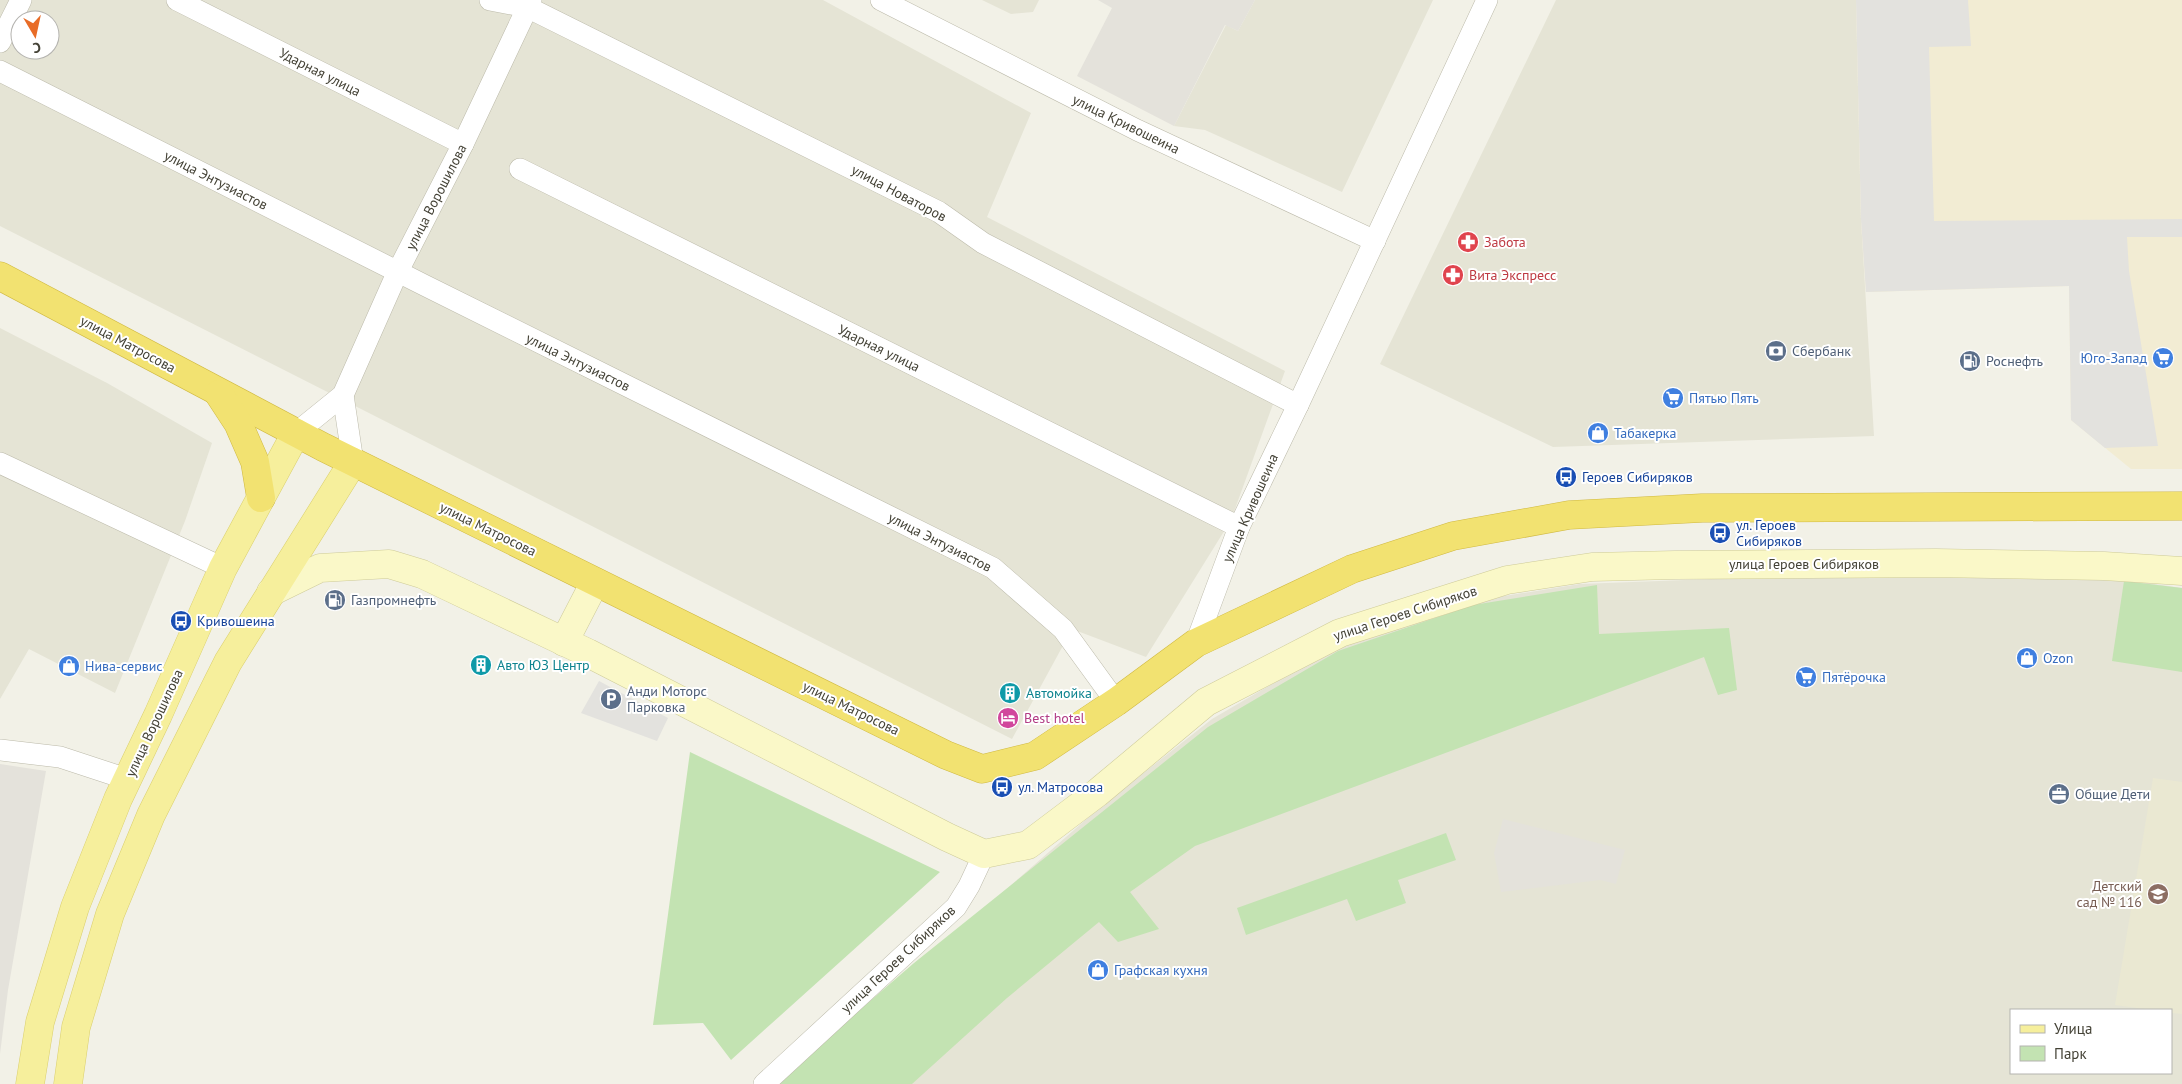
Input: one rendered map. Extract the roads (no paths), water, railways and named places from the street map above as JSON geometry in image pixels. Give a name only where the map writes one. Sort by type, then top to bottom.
[{"type":"highway","name":"улица Матросова","points":[[0,276],[218,393],[353,462],[938,750],[982,769],[1035,756],[1116,702]]},
{"type":"highway","points":[[218,393],[238,423],[255,462],[260,498]]},
{"type":"highway","points":[[1116,702],[1196,643],[1352,569],[1453,536],[1569,515],[1709,508],[2182,506]]},
{"type":"main road","name":"улица Ворошилова","points":[[30,1084],[40,1022],[75,907],[127,779],[158,715],[223,568],[296,433]]},
{"type":"main road","points":[[68,1084],[76,1027],[110,914],[155,807],[228,662],[353,462]]},
{"type":"street","points":[[0,42],[21,0]]},
{"type":"street","name":"Ударная улица","points":[[177,0],[463,144]]},
{"type":"street","name":"улица Новаторов","points":[[490,0],[529,4],[939,212],[983,243],[1298,405]]},
{"type":"street","name":"улица Кривошеина","points":[[881,0],[1137,130],[1375,241]]},
{"type":"street","name":"улица Кривошеина","points":[[1196,643],[1239,527],[1487,0]]},
{"type":"street","name":"улица Ворошилова","points":[[296,433],[343,395],[398,271],[463,144],[529,4]]},
{"type":"street","name":"улица Энтузиастов","points":[[0,71],[993,568],[1063,629],[1116,702]]},
{"type":"street","name":"Ударная улица","points":[[520,169],[1239,527]]},
{"type":"street","points":[[343,395],[353,462]]},
{"type":"street","points":[[0,463],[223,568]]},
{"type":"street","name":"улица Героев Сибиряков","points":[[764,1084],[956,907],[969,886],[984,854],[1028,845],[1097,792],[1206,702],[1340,633],[1507,580],[1592,567],[1684,564],[1936,563],[2104,566],[2182,570]]},
{"type":"street","points":[[271,592],[320,568],[389,564],[422,574],[564,642],[984,854]]},
{"type":"street","points":[[564,642],[595,582]]},
{"type":"street","points":[[0,750],[60,757],[127,779]]},
{"type":"place","name":"Забота","points":[[1468,242]]},
{"type":"place","name":"Вита Экспресс","points":[[1453,275]]},
{"type":"place","name":"Сбербанк","points":[[1776,351]]},
{"type":"place","name":"Юго-Запад","points":[[2163,358]]},
{"type":"place","name":"Роснефть","points":[[1970,361]]},
{"type":"place","name":"Пятью Пять","points":[[1673,398]]},
{"type":"place","name":"Табакерка","points":[[1598,433]]},
{"type":"place","name":"Героев Сибиряков","points":[[1566,477]]},
{"type":"place","name":"ул. Героев Сибиряков","points":[[1720,533]]},
{"type":"place","name":"Газпромнефть","points":[[335,600]]},
{"type":"place","name":"Кривошеина","points":[[181,621]]},
{"type":"place","name":"Ozon","points":[[2027,658]]},
{"type":"place","name":"Авто ЮЗ Центр","points":[[481,665]]},
{"type":"place","name":"Нива-сервис","points":[[69,666]]},
{"type":"place","name":"Пятёрочка","points":[[1806,677]]},
{"type":"place","name":"Автомойка","points":[[1010,693]]},
{"type":"place","name":"Анди Моторс Парковка","points":[[611,699]]},
{"type":"place","name":"Best hotel","points":[[1008,718]]},
{"type":"place","name":"ул. Матросова","points":[[1002,787]]},
{"type":"place","name":"Общие Дети","points":[[2059,794]]},
{"type":"place","name":"Детский сад № 116","points":[[2158,894]]},
{"type":"place","name":"Графская кухня","points":[[1098,970]]}]
